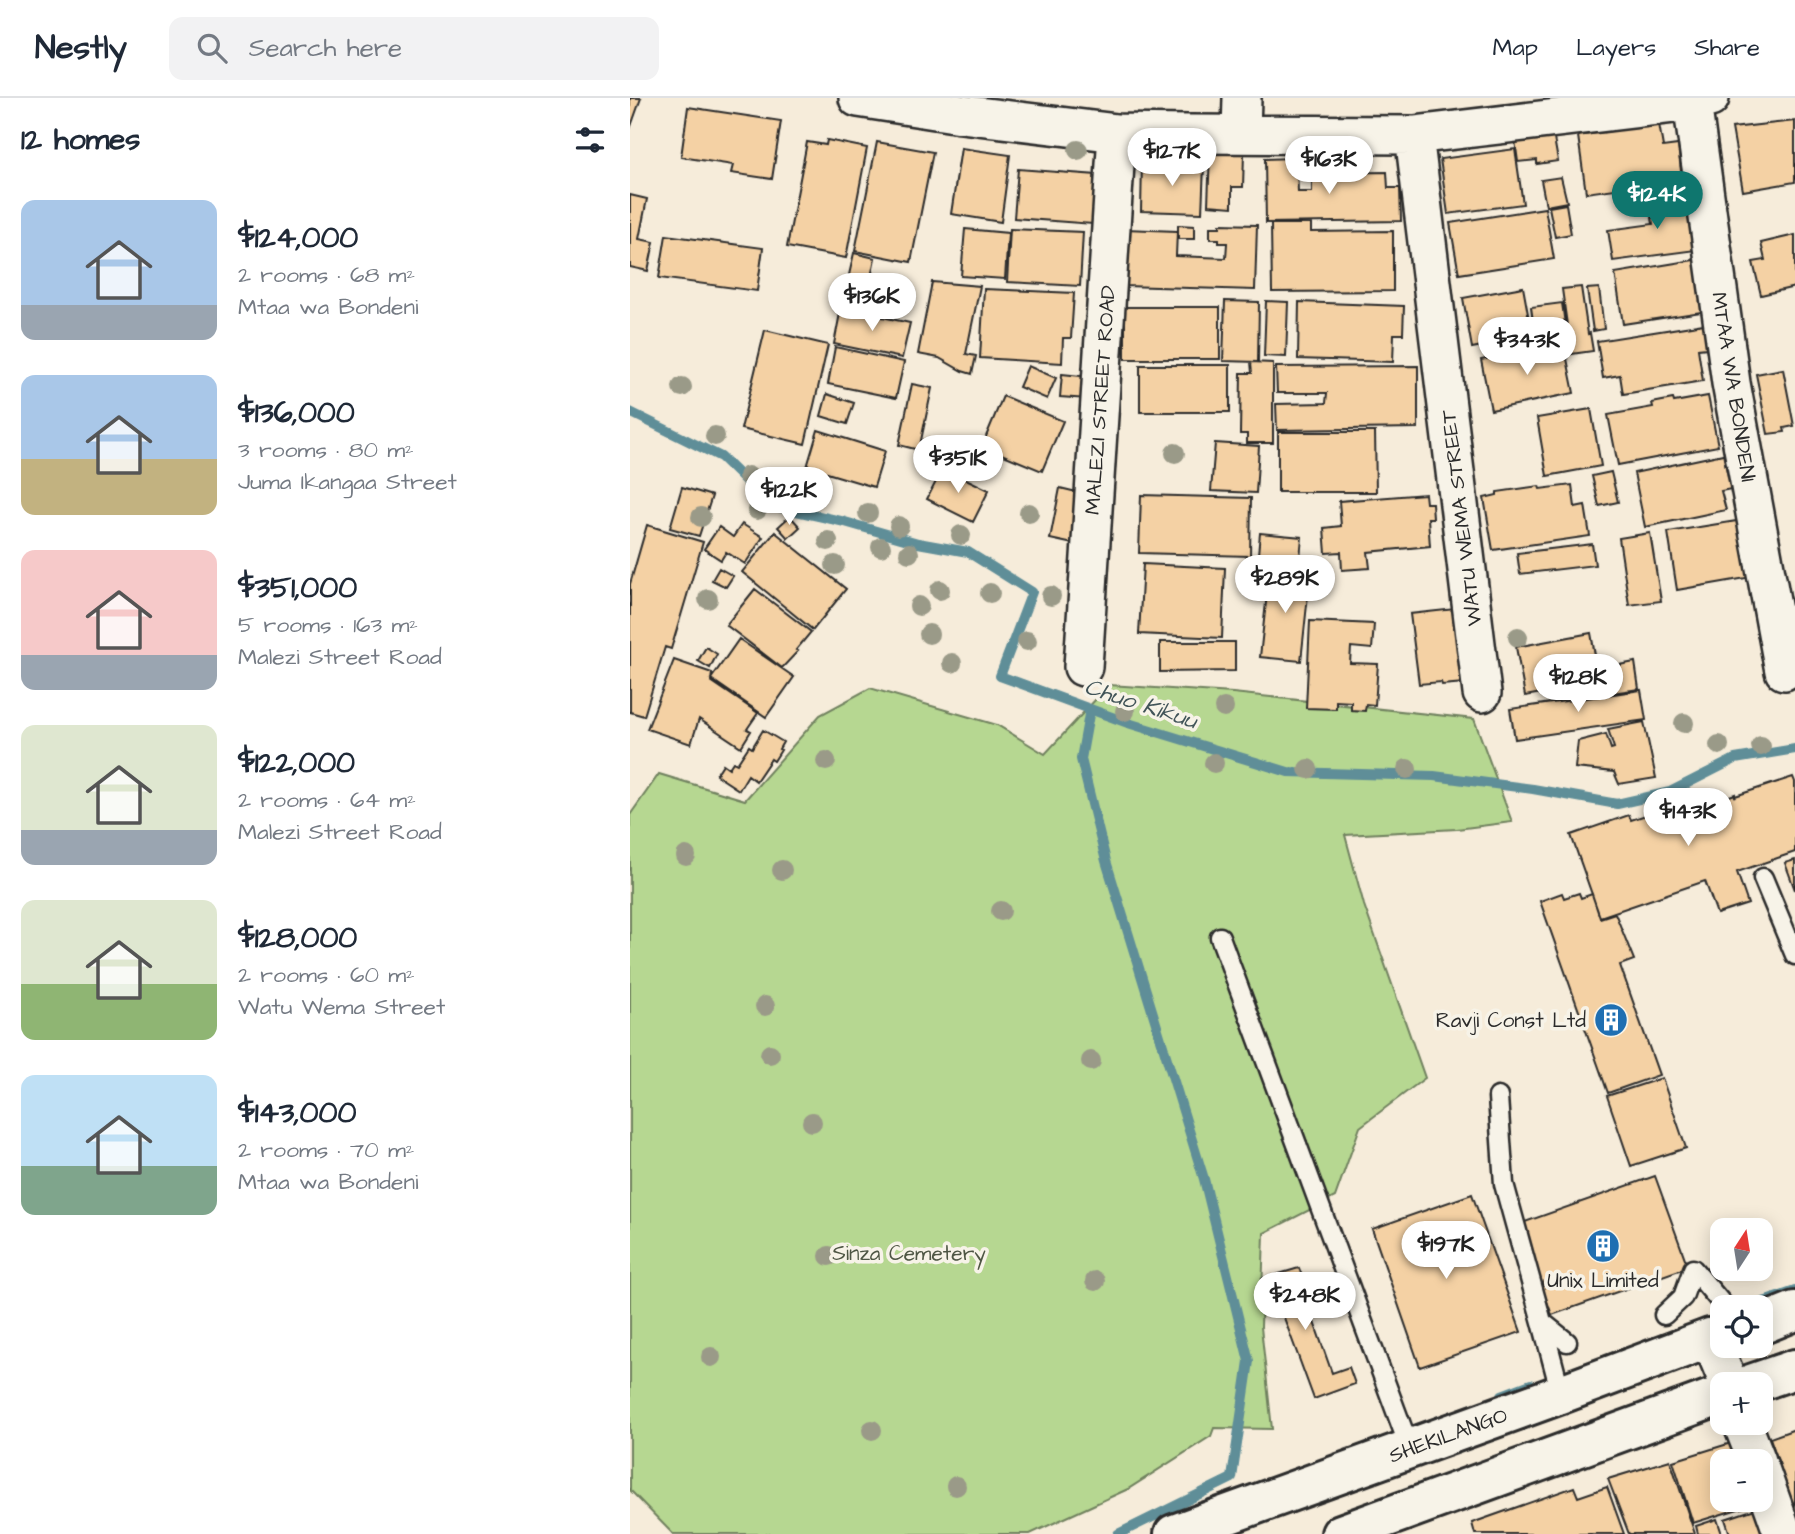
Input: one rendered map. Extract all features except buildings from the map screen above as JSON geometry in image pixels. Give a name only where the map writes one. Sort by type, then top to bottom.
[{"type":"main road","points":[[1773,1320],[1795,1311]]},
{"type":"main road","name":"SHEKILANGO","points":[[1174,1534],[1570,1391],[1710,1331]]},
{"type":"main road","points":[[1773,1376],[1795,1369]]},
{"type":"main road","points":[[1570,1391],[1602,1440]]},
{"type":"main road","points":[[1341,1534],[1710,1400]]},
{"type":"street","points":[[858,98],[1117,133],[1241,115],[1414,135],[1701,100]]},
{"type":"street","name":"MTAA WA BONDENI","points":[[1701,100],[1731,383],[1784,671]]},
{"type":"street","name":"MALEZI STREET ROAD","points":[[1083,667],[1117,133]]},
{"type":"street","name":"WATU WEMA STREET","points":[[1414,135],[1482,694]]},
{"type":"street","points":[[1773,1506],[1783,1534]]},
{"type":"lane","points":[[1763,878],[1795,955]]},
{"type":"lane","points":[[1220,937],[1410,1448]]},
{"type":"lane","points":[[1498,1097],[1504,1184],[1542,1322],[1570,1391]]},
{"type":"lane","points":[[1664,1315],[1683,1297],[1693,1269],[1710,1307]]},
{"type":"lane","points":[[1542,1322],[1567,1342]]},
{"type":"green space","name":"Sinza Cemetery","points":[[1109,685],[1233,693],[1474,719],[1512,822],[1457,829],[1345,835],[1364,905],[1425,1078],[1360,1127],[1335,1197],[1264,1233],[1261,1327],[1272,1429],[1214,1428],[1211,1436],[1128,1489],[1030,1534],[673,1534],[630,1490],[630,815],[659,774],[745,800],[820,715],[870,688],[997,725],[1045,754]]},
{"type":"waterway","name":"Chuo Kikuu","points":[[630,412],[721,457],[770,505],[845,522],[918,543],[968,552],[1032,592],[1000,676],[1128,723],[1288,772],[1434,776],[1533,789],[1617,804],[1670,792],[1735,759],[1795,749]]},
{"type":"waterway","points":[[1090,709],[1081,759],[1106,861],[1204,1179],[1249,1361],[1232,1478],[1118,1534]]},
{"type":"waterway","points":[[1773,1299],[1795,1291]]},
{"type":"waterway","points":[[1502,1395],[1531,1384]]},
{"type":"place","name":"Ravji Const Ltd","points":[[1611,1020]]},
{"type":"place","name":"Unix Limited","points":[[1603,1246]]}]
